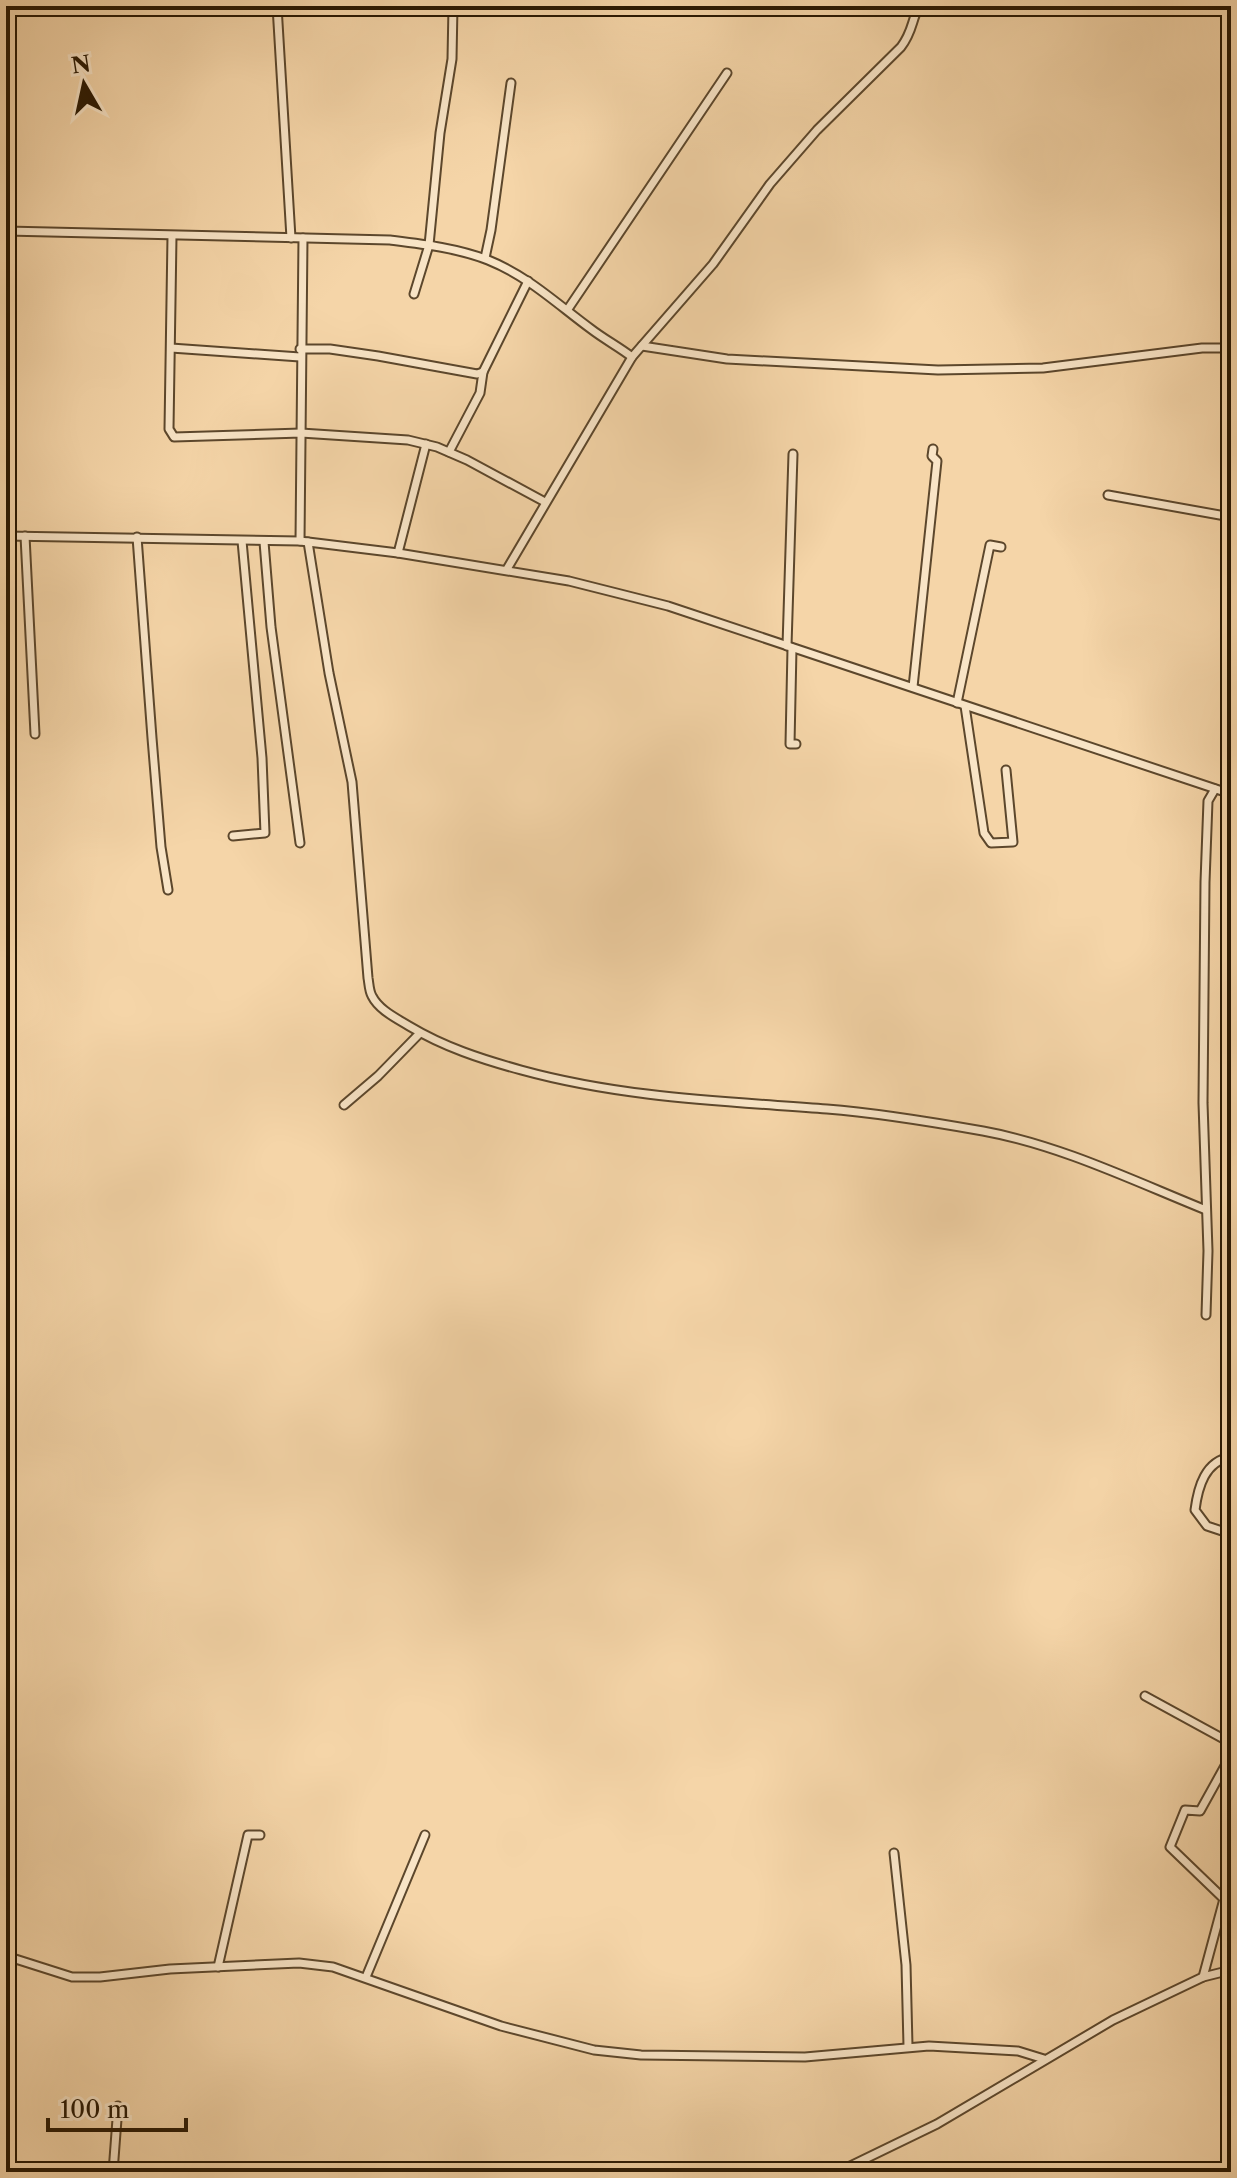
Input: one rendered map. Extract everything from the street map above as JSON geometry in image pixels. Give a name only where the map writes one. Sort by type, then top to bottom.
[{"type":"street","points":[[277,6],[291,238]]},
{"type":"street","points":[[414,294],[429,245],[440,133],[452,59],[453,6]]},
{"type":"street","points":[[507,569],[632,357],[713,264],[770,184],[817,130],[901,47],[912,33],[914,15],[919,6]]},
{"type":"street","points":[[568,309],[727,73]]},
{"type":"street","points":[[485,258],[511,83]]},
{"type":"street","points":[[6,231],[390,240],[429,245],[485,258],[528,281],[632,357]]},
{"type":"street","points":[[172,236],[169,429],[174,437],[301,433],[399,439],[449,452],[545,502]]},
{"type":"street","points":[[303,238],[300,353],[304,542],[352,782],[372,996],[386,1011],[420,1033],[481,1059],[601,1089],[718,1103],[829,1109],[987,1132],[1056,1151],[1206,1210]]},
{"type":"street","points":[[449,452],[480,393],[483,372],[528,281]]},
{"type":"street","points":[[642,346],[727,359],[938,370],[1043,368],[1202,348],[1231,348]]},
{"type":"street","points":[[171,348],[367,354],[466,372],[483,372]]},
{"type":"street","points":[[398,553],[426,444]]},
{"type":"street","points":[[913,687],[937,461],[932,456],[933,449]]},
{"type":"street","points":[[793,454],[790,744],[796,744]]},
{"type":"street","points":[[1108,495],[1231,517]]},
{"type":"street","points":[[6,536],[304,542],[507,569],[617,591],[1231,794]]},
{"type":"street","points":[[25,536],[35,734]]},
{"type":"street","points":[[137,537],[155,780],[168,890]]},
{"type":"street","points":[[233,836],[265,833],[262,758],[242,541]]},
{"type":"street","points":[[264,542],[271,627],[300,843]]},
{"type":"street","points":[[1001,547],[990,545],[961,704],[984,833],[991,843],[1013,842],[1006,770]]},
{"type":"street","points":[[1206,1315],[1203,1103],[1205,882],[1208,801],[1215,789]]},
{"type":"street","points":[[344,1105],[420,1033]]},
{"type":"street","points":[[1231,1457],[1214,1462],[1199,1484],[1195,1510],[1207,1526],[1231,1534]]},
{"type":"street","points":[[1145,1696],[1231,1743]]},
{"type":"street","points":[[1203,1977],[1224,1899],[1170,1847],[1185,1810],[1200,1811],[1231,1755]]},
{"type":"street","points":[[218,1967],[248,1835],[260,1835]]},
{"type":"street","points":[[366,1977],[425,1835]]},
{"type":"street","points":[[894,1853],[906,1965],[908,2046]]},
{"type":"street","points":[[6,1956],[72,1977],[299,1963],[333,1967],[459,2013],[594,2050],[641,2055],[805,2057],[876,2052],[908,2046],[977,2047],[1018,2051],[1044,2059]]},
{"type":"street","points":[[838,2172],[937,2124],[1113,2020],[1203,1977],[1231,1970]]},
{"type":"street","points":[[113,2172],[118,2106]]}]
